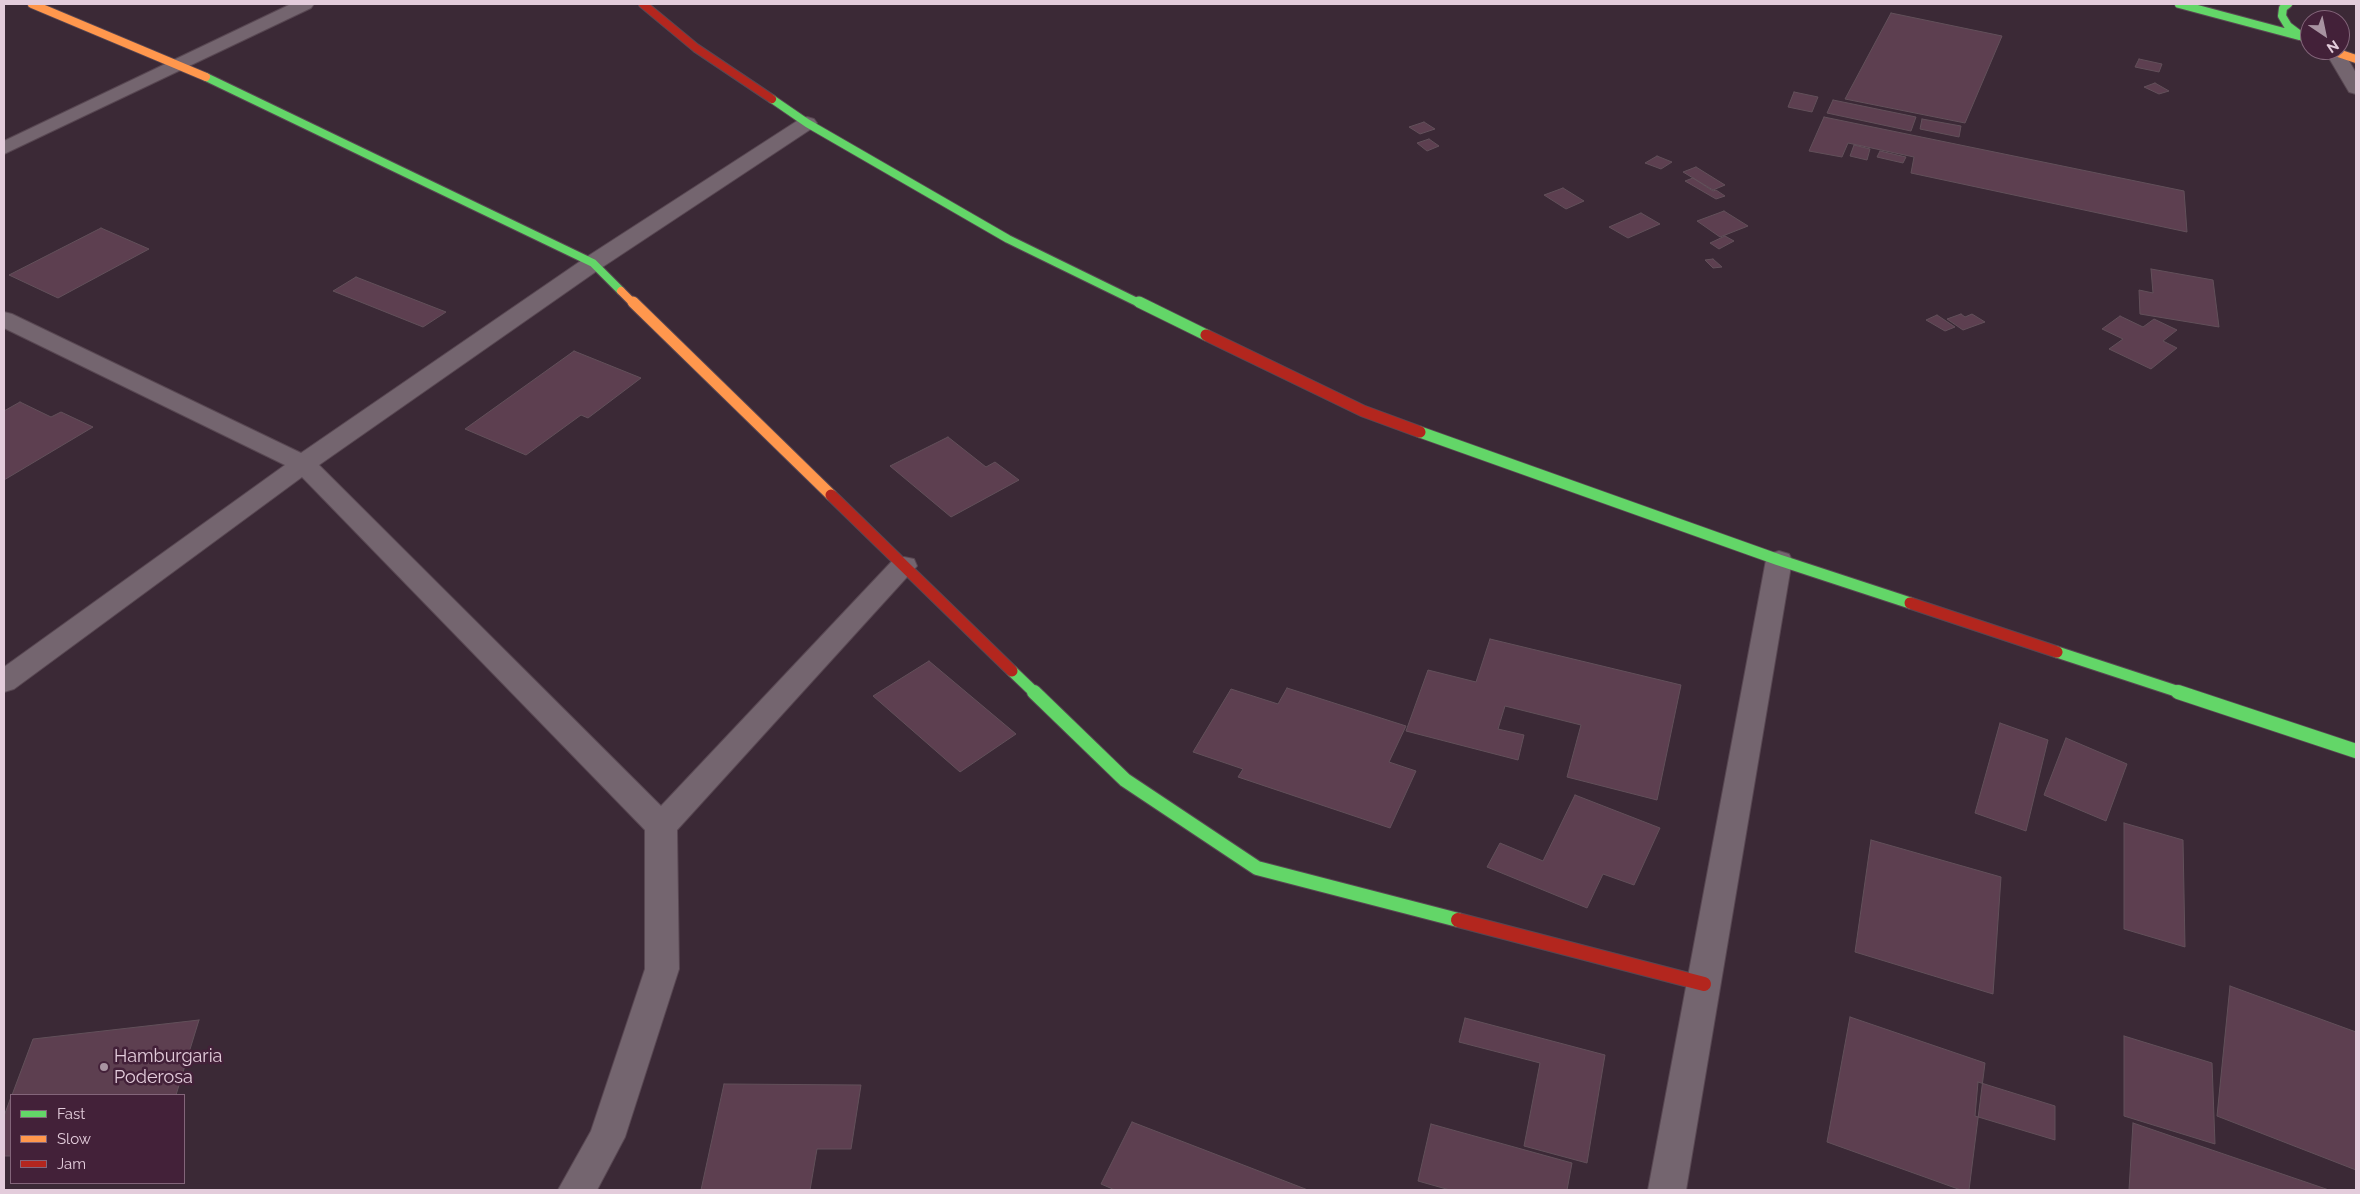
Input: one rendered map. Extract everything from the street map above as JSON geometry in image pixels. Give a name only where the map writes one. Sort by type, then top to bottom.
[{"type":"street","points":[[32,4],[179,64],[594,263],[1125,780],[1257,868],[1704,984]]},
{"type":"street","points":[[4,148],[306,4]]},
{"type":"street","points":[[643,4],[696,48],[807,123],[1008,239],[1363,411],[1779,560],[2356,751]]},
{"type":"street","points":[[2179,4],[2300,37]]},
{"type":"street","points":[[2288,4],[2284,8],[2282,16],[2288,26],[2300,34]]},
{"type":"street","points":[[2338,60],[2356,88]]},
{"type":"street","points":[[4,682],[303,464],[594,263],[807,123]]},
{"type":"street","points":[[4,319],[303,464],[661,826]]},
{"type":"street","points":[[1667,1190],[1779,560]]},
{"type":"street","points":[[577,1190],[607,1137],[662,969],[661,826],[904,566]]},
{"type":"building","points":[[1891,13],[2002,36],[1965,123],[1845,99]]},
{"type":"building","points":[[2139,59],[2162,64],[2159,72],[2135,67]]},
{"type":"building","points":[[2155,83],[2169,91],[2159,94],[2144,87]]},
{"type":"building","points":[[1794,92],[1818,97],[1812,112],[1788,107]]},
{"type":"building","points":[[1833,100],[1916,117],[1911,131],[1827,113]]},
{"type":"building","points":[[1824,117],[2184,191],[2187,232],[1911,173],[1914,157],[1848,143],[1842,157],[1809,151]]},
{"type":"building","points":[[1922,119],[1961,126],[1959,137],[1920,129]]},
{"type":"building","points":[[1424,122],[1435,129],[1420,134],[1409,127]]},
{"type":"building","points":[[1429,139],[1439,146],[1427,151],[1417,143]]},
{"type":"building","points":[[1854,145],[1870,149],[1867,160],[1850,156]]},
{"type":"building","points":[[1880,151],[1906,157],[1903,163],[1877,157]]},
{"type":"building","points":[[1657,156],[1672,162],[1661,169],[1645,163]]},
{"type":"building","points":[[1696,167],[1725,185],[1713,190],[1683,172]]},
{"type":"building","points":[[1693,178],[1713,191],[1716,190],[1725,196],[1716,199],[1685,181]]},
{"type":"building","points":[[1563,188],[1584,201],[1566,209],[1544,195]]},
{"type":"building","points":[[1724,211],[1748,226],[1720,237],[1697,221]]},
{"type":"building","points":[[1641,213],[1660,224],[1628,238],[1609,227]]},
{"type":"building","points":[[101,228],[149,249],[58,298],[9,275]]},
{"type":"building","points":[[1725,236],[1734,241],[1719,249],[1710,243]]},
{"type":"building","points":[[1713,259],[1722,267],[1713,268],[1705,260]]},
{"type":"building","points":[[2151,269],[2213,280],[2219,327],[2140,314],[2139,290],[2153,293]]},
{"type":"building","points":[[356,277],[446,312],[423,327],[333,291]]},
{"type":"building","points":[[1961,314],[1965,317],[1972,314],[1985,322],[1963,330],[1947,319]]},
{"type":"building","points":[[1937,315],[1955,327],[1945,331],[1926,320]]},
{"type":"building","points":[[2120,316],[2143,327],[2154,319],[2177,330],[2163,341],[2177,348],[2151,369],[2109,349],[2123,339],[2102,329]]},
{"type":"building","points":[[574,351],[641,378],[588,418],[581,415],[526,455],[465,429]]},
{"type":"building","points":[[20,402],[51,417],[61,412],[93,427],[4,480],[4,411]]},
{"type":"building","points":[[948,437],[986,467],[995,462],[1019,480],[951,517],[890,466]]},
{"type":"building","points":[[1490,639],[1681,685],[1657,800],[1567,777],[1581,725],[1505,706],[1498,729],[1524,735],[1518,760],[1406,731],[1428,670],[1476,682]]},
{"type":"building","points":[[929,661],[1016,734],[960,772],[873,696]]},
{"type":"building","points":[[1287,688],[1406,726],[1389,762],[1416,771],[1390,828],[1238,777],[1243,769],[1193,752],[1231,689],[1278,704]]},
{"type":"building","points":[[2000,723],[2048,740],[2026,831],[1975,813]]},
{"type":"building","points":[[2066,738],[2127,764],[2106,821],[2044,795]]},
{"type":"building","points":[[1575,795],[1660,828],[1634,885],[1603,874],[1587,908],[1487,867],[1500,843],[1543,861]]},
{"type":"building","points":[[2124,823],[2183,840],[2185,947],[2124,929]]},
{"type":"building","points":[[1871,840],[2001,877],[1993,994],[1855,952]]},
{"type":"building","points":[[2230,986],[2356,1032],[2356,1170],[2217,1116]]},
{"type":"building","points":[[1850,1017],[1985,1063],[1969,1190],[1961,1190],[1827,1142]]},
{"type":"building","points":[[1465,1018],[1605,1055],[1587,1163],[1524,1146],[1540,1063],[1459,1042]]},
{"type":"building","name":"Hamburgaria Poderosa","points":[[199,1020],[176,1094],[12,1094],[33,1039]]},
{"type":"building","points":[[2124,1036],[2212,1063],[2215,1144],[2124,1116]]},
{"type":"building","points":[[1978,1082],[2055,1106],[2055,1140],[1975,1116]]},
{"type":"building","points":[[724,1084],[861,1085],[851,1149],[817,1149],[810,1190],[701,1190]]},
{"type":"building","points":[[10,1100],[10,1156],[4,1156],[4,1116]]},
{"type":"building","points":[[1132,1122],[1308,1190],[1115,1190],[1101,1184]]},
{"type":"building","points":[[2133,1123],[2329,1190],[2129,1190]]},
{"type":"building","points":[[1431,1124],[1572,1163],[1567,1190],[1450,1190],[1418,1181]]},
{"type":"traffic: fast","points":[[2179,4],[2299,36]]},
{"type":"traffic: fast","points":[[2288,4],[2283,8],[2282,16],[2288,26],[2300,35]]},
{"type":"traffic: fast","points":[[206,77],[593,263],[621,291]]},
{"type":"traffic: fast","points":[[772,99],[807,123],[1008,239],[1206,335]]},
{"type":"traffic: fast","points":[[1420,432],[1779,560],[1910,603]]},
{"type":"traffic: fast","points":[[2057,652],[2356,751]]},
{"type":"traffic: fast","points":[[1012,671],[1125,780],[1257,868],[1458,920]]},
{"type":"traffic: slow","points":[[32,4],[206,77]]},
{"type":"traffic: slow","points":[[2350,57],[2356,59]]},
{"type":"traffic: slow","points":[[621,291],[831,495]]},
{"type":"traffic: jam","points":[[643,4],[696,48],[772,99]]},
{"type":"traffic: jam","points":[[1206,335],[1363,411],[1420,432]]},
{"type":"traffic: jam","points":[[831,495],[1012,671]]},
{"type":"traffic: jam","points":[[1910,603],[2057,652]]},
{"type":"traffic: jam","points":[[1458,920],[1704,984]]},
{"type":"place","name":"Hamburgaria Poderosa","points":[[104,1067]]}]
